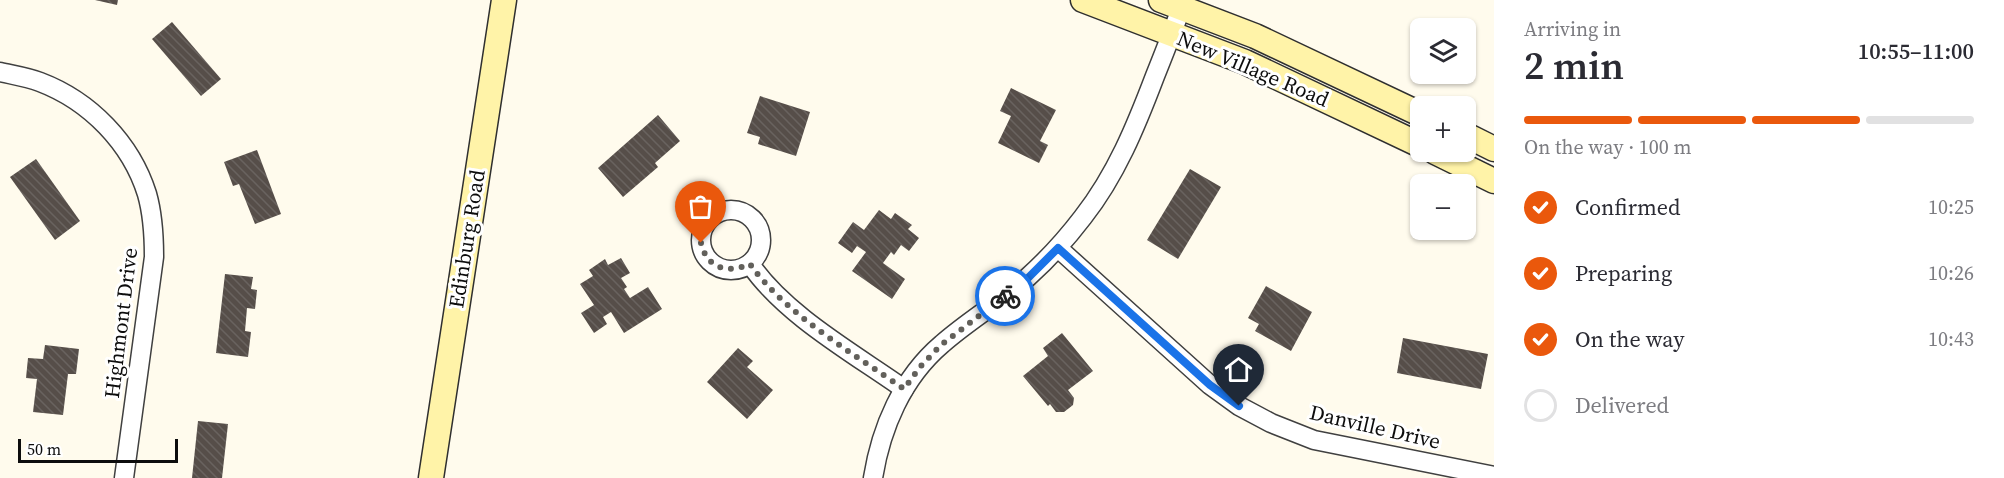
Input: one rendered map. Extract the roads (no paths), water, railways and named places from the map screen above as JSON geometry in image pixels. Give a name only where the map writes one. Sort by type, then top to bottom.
[{"type":"main road","name":"Edinburg Road","points":[[431,478],[505,0]]},
{"type":"main road","name":"New Village Road","points":[[1083,0],[1245,62],[1410,140]]},
{"type":"main road","name":"New Village Road","points":[[1176,3],[1256,36],[1410,109]]},
{"type":"main road","points":[[1476,140],[1494,149]]},
{"type":"main road","points":[[1455,162],[1494,181]]},
{"type":"street","points":[[873,478],[877,452],[888,419],[904,389],[920,367],[941,345],[1028,278],[1058,248],[1084,216],[1113,171],[1134,131],[1172,34],[1176,3]]},
{"type":"street","name":"Highmont Drive","points":[[0,72],[49,86],[70,96],[99,118],[117,138],[134,163],[147,194],[154,227],[154,257],[124,478]]},
{"type":"street","name":"Danville Drive","points":[[1058,248],[1210,385],[1239,406],[1271,423],[1314,440],[1494,476]]},
{"type":"street","points":[[750,264],[759,277],[793,311],[904,389]]}]
